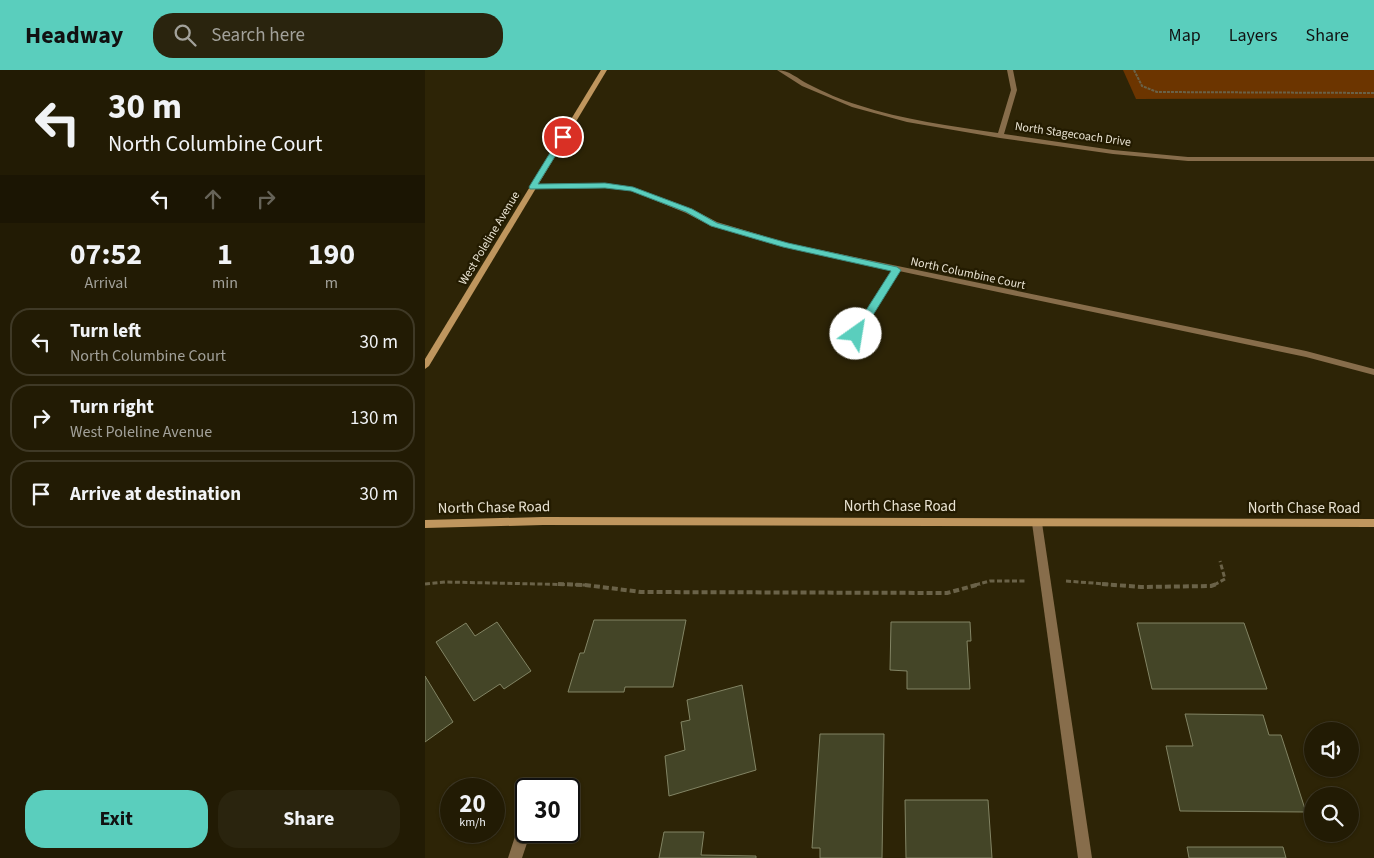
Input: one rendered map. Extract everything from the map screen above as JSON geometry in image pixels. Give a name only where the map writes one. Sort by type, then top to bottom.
[{"type":"street","name":"West Poleline Avenue","points":[[425,366],[604,70]]},
{"type":"street","name":"North Stagecoach Drive","points":[[780,70],[796,81],[824,95],[871,112],[931,125],[1000,136],[1109,152],[1189,159],[1374,159]]},
{"type":"street","points":[[1000,136],[1014,90],[1010,70]]},
{"type":"street","name":"North Columbine Court","points":[[533,187],[605,186],[633,189],[689,210],[714,224],[786,246],[1306,354],[1374,372]]},
{"type":"street","points":[[856,334],[897,270]]},
{"type":"street","name":"North Chase Road","points":[[425,524],[543,521],[1374,523]]},
{"type":"street","points":[[1037,523],[1085,858]]},
{"type":"street","points":[[515,858],[520,843]]},
{"type":"path","points":[[1134,70],[1142,86],[1157,92],[1374,92]]},
{"type":"path","points":[[425,584],[445,582],[537,583],[641,592],[947,593],[989,581],[1089,582],[1141,587],[1211,586],[1225,579],[1220,562]]},
{"type":"shaded area","points":[[1123,70],[1374,70],[1374,98],[1136,99]]},
{"type":"building","points":[[594,620],[686,620],[673,687],[625,687],[624,692],[568,692],[580,653],[584,653]]},
{"type":"building","points":[[497,622],[531,671],[504,689],[500,684],[474,701],[436,642],[466,623],[475,636]]},
{"type":"building","points":[[891,622],[970,622],[971,641],[967,641],[970,689],[907,689],[907,671],[890,670]]},
{"type":"building","points":[[1137,623],[1244,623],[1267,689],[1152,689]]},
{"type":"building","points":[[425,676],[453,722],[425,742]]},
{"type":"building","points":[[742,685],[756,770],[669,796],[665,756],[685,750],[681,722],[690,720],[687,700]]},
{"type":"building","points":[[1185,714],[1263,715],[1269,735],[1281,735],[1304,806],[1304,812],[1180,811],[1166,746],[1193,746]]},
{"type":"building","points":[[820,734],[884,734],[882,858],[820,858],[820,848],[812,848]]},
{"type":"building","points":[[905,800],[988,800],[992,858],[906,858]]},
{"type":"building","points":[[664,832],[704,832],[701,855],[756,856],[756,858],[659,858]]},
{"type":"building","points":[[1187,847],[1283,847],[1286,858],[1189,858]]},
{"type":"route","points":[[563,137],[533,187],[605,186],[633,189],[689,210],[714,224],[786,246],[897,270],[856,334]]}]
